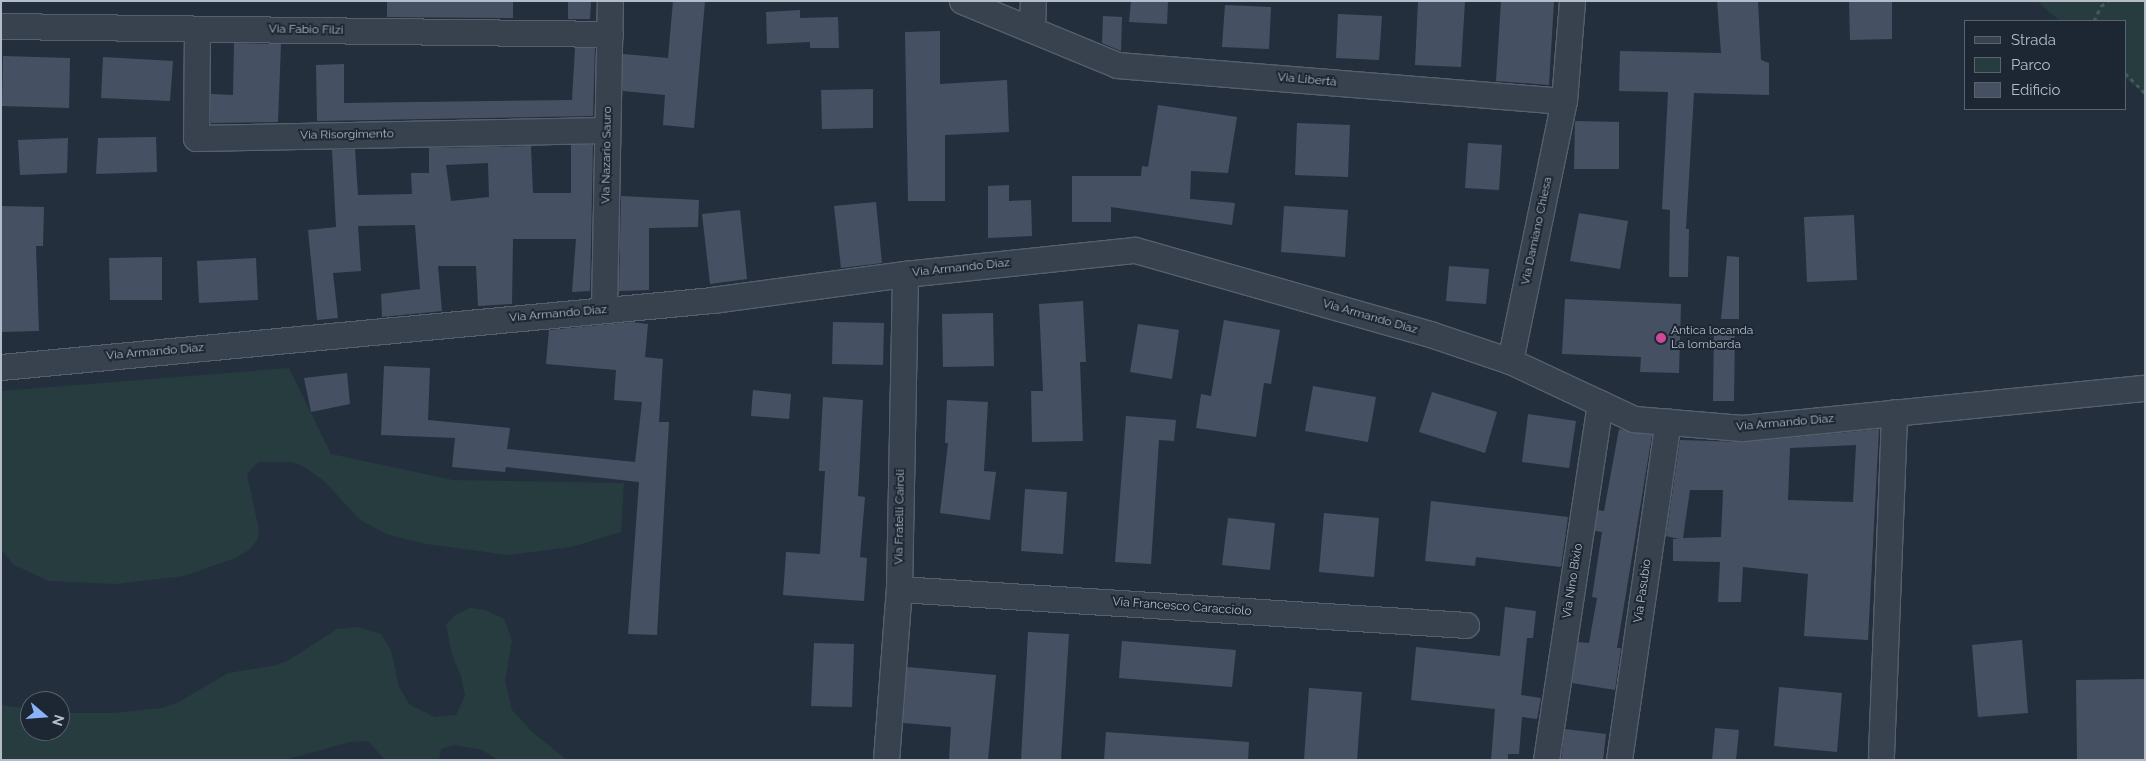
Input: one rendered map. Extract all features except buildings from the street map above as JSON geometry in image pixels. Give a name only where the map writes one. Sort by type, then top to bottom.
[{"type":"street","name":"Via Nazario Sauro","points":[[604,309],[610,1]]},
{"type":"street","name":"Via Libertà","points":[[962,1],[1032,28],[1117,65],[1564,101]]},
{"type":"street","points":[[1032,28],[1033,1]]},
{"type":"street","points":[[1564,101],[1572,1]]},
{"type":"street","name":"Via Fabio Filzi","points":[[1,26],[610,34]]},
{"type":"street","name":"Via Risorgimento","points":[[197,29],[196,138],[607,130]]},
{"type":"street","name":"Via Damiano Chiesa","points":[[1510,361],[1564,101]]},
{"type":"street","name":"Via Armando Diaz","points":[[1,367],[712,300],[905,274],[1135,250],[1430,334],[1510,361],[1634,419],[1742,428],[2145,388]]},
{"type":"street","name":"Via Fratelli Cairoli","points":[[886,760],[899,589],[905,274]]},
{"type":"street","name":"Via Nino Bixio","points":[[1546,760],[1600,402]]},
{"type":"street","points":[[1880,754],[1894,412]]},
{"type":"street","name":"Via Pasubio","points":[[1619,760],[1668,422]]},
{"type":"street","name":"Via Francesco Caracciolo","points":[[899,589],[1466,625]]},
{"type":"path","points":[[2094,20],[2101,6],[2109,1]]},
{"type":"path","points":[[2126,74],[2145,93]]},
{"type":"green space","points":[[2037,1],[2145,1],[2145,95],[2126,79],[2126,20],[2059,20]]},
{"type":"green space","points":[[289,368],[331,454],[453,480],[624,483],[621,532],[571,547],[508,555],[426,544],[389,535],[360,520],[324,481],[306,468],[293,462],[258,462],[247,474],[259,530],[258,539],[249,550],[235,558],[184,576],[115,584],[49,581],[14,565],[1,549],[1,391]]},
{"type":"green space","points":[[470,608],[485,610],[504,619],[512,640],[505,682],[512,710],[532,732],[567,760],[498,760],[482,750],[454,745],[441,749],[439,760],[385,760],[368,741],[350,742],[285,760],[1,760],[1,705],[20,708],[20,741],[70,741],[70,713],[113,713],[161,708],[177,703],[228,673],[277,665],[289,660],[337,629],[358,627],[381,634],[391,650],[399,687],[410,705],[435,717],[456,715],[465,696],[461,676],[452,655],[446,625],[455,615]]},
{"type":"place","name":"Antica locanda La lombarda","points":[[1661,338]]}]
